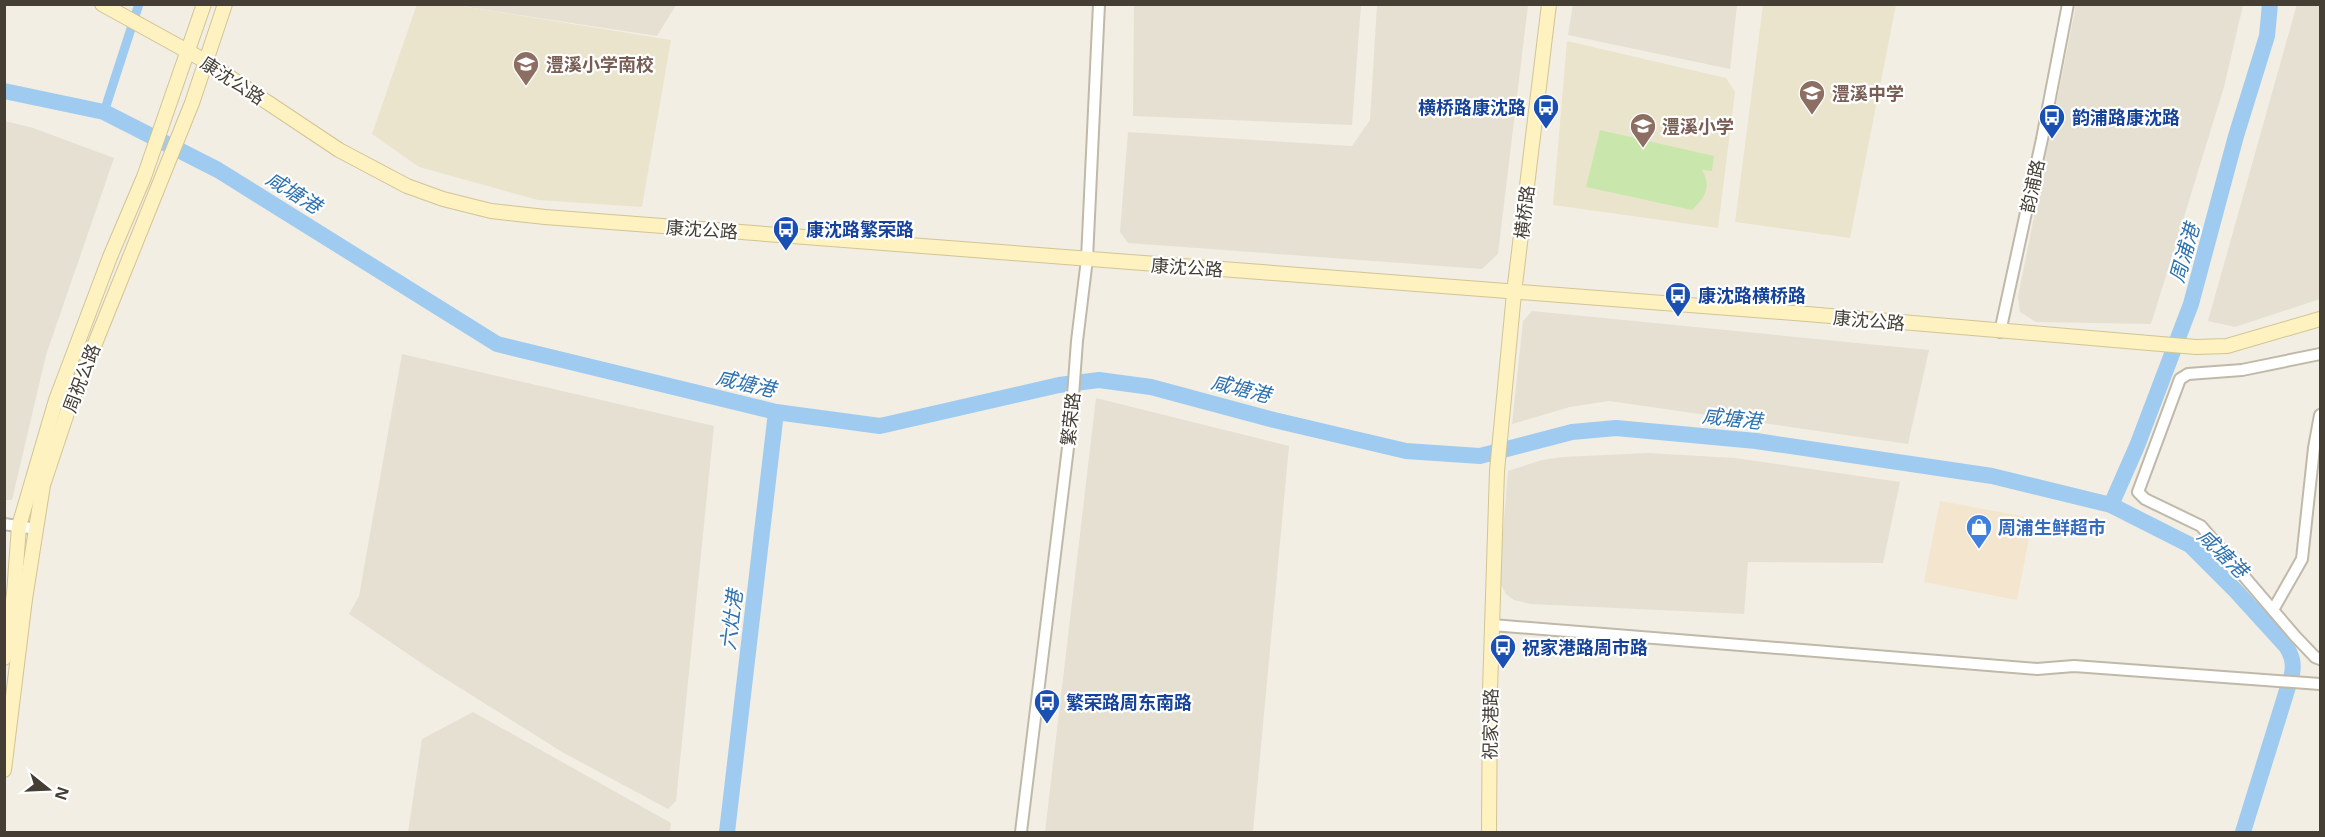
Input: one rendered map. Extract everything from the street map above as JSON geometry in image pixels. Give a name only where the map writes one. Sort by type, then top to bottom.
[{"type":"street","name":"康沈公路","points":[[102,4],[207,62],[339,150],[407,186],[443,199],[491,211],[1808,314],[2196,347],[2227,346],[2320,319]]},
{"type":"street","name":"周祝公路","points":[[4,658],[14,594],[12,525],[110,257],[144,177],[189,53],[204,4]]},
{"type":"street","name":"周祝公路","points":[[4,770],[25,598],[43,485],[67,413],[192,104],[225,4]]},
{"type":"street","name":"繁荣路","points":[[1021,832],[1071,416],[1087,259],[1099,4]]},
{"type":"street","name":"横桥路","points":[[1497,471],[1514,292],[1549,4]]},
{"type":"street","name":"韵浦路","points":[[2000,332],[2042,139],[2068,4]]},
{"type":"street","points":[[2320,354],[2242,369],[2188,374],[2180,379],[2138,492],[2145,500],[2201,526],[2295,636],[2315,657],[2320,659]]},
{"type":"street","points":[[2273,610],[2302,559],[2314,448],[2320,415]]},
{"type":"street","name":"祝家港路","points":[[1489,832],[1497,471]]},
{"type":"street","points":[[12,525],[36,529]]},
{"type":"street","points":[[1492,624],[2037,669],[2074,666],[2320,684]]},
{"type":"shaded area","name":"澧溪小学南校","points":[[417,4],[455,5],[671,40],[642,207],[538,200],[419,167],[372,134]]},
{"type":"shaded area","points":[[2297,4],[2320,5],[2320,299],[2235,327],[2208,321]]},
{"type":"shaded area","points":[[455,5],[676,5],[657,36]]},
{"type":"shaded area","points":[[1134,5],[1361,5],[1352,125],[1133,116]]},
{"type":"shaded area","points":[[1377,5],[1528,5],[1498,254],[1482,269],[1128,243],[1120,232],[1128,132],[1352,146],[1370,120]]},
{"type":"shaded area","points":[[1573,5],[1737,5],[1730,69],[1568,35]]},
{"type":"shaded area","name":"澧溪中学","points":[[1763,5],[1896,5],[1850,238],[1735,222]]},
{"type":"shaded area","points":[[2076,5],[2243,5],[2224,87],[2151,324],[2036,322],[2020,312],[2018,297]]},
{"type":"shaded area","name":"澧溪小学","points":[[1567,41],[1726,78],[1735,92],[1718,228],[1553,205]]},
{"type":"shaded area","points":[[5,121],[33,128],[114,158],[46,355],[12,500],[4,500]]},
{"type":"shaded area","points":[[1532,311],[1929,350],[1908,444],[1609,401],[1570,407],[1512,424],[1523,321]]},
{"type":"shaded area","points":[[402,354],[714,426],[676,801],[668,809],[562,752],[433,671],[349,614],[359,596]]},
{"type":"shaded area","points":[[1096,398],[1289,446],[1253,832],[1045,832]]},
{"type":"shaded area","points":[[1648,453],[1735,458],[1900,482],[1883,563],[1748,562],[1744,614],[1531,604],[1514,600],[1506,594],[1499,581],[1508,471],[1542,460],[1562,457]]},
{"type":"shaded area","name":"周浦生鲜超市","points":[[1940,501],[2033,518],[2017,600],[1924,582]]},
{"type":"shaded area","points":[[473,712],[671,823],[670,832],[408,832],[422,739]]},
{"type":"green space","points":[[1600,130],[1714,156],[1712,171],[1702,170],[1706,181],[1706,192],[1692,210],[1586,187]]},
{"type":"waterway","points":[[104,112],[139,4]]},
{"type":"waterway","name":"周浦港","points":[[2111,505],[2137,446],[2191,304],[2236,136],[2267,36],[2270,4]]},
{"type":"waterway","name":"咸塘港","points":[[4,91],[104,112],[218,170],[497,344],[776,412],[880,426],[1059,385],[1099,380],[1151,387],[1274,420],[1406,451],[1480,456],[1572,432],[1616,428],[1756,441],[1992,476],[2111,505],[2190,545],[2235,590],[2290,653],[2293,663],[2292,674],[2243,832]]},
{"type":"waterway","name":"六灶港","points":[[727,832],[776,412]]},
{"type":"place","name":"澧溪小学南校","points":[[526,87]]},
{"type":"place","name":"澧溪中学","points":[[1812,116]]},
{"type":"place","name":"横桥路康沈路","points":[[1546,130]]},
{"type":"place","name":"韵浦路康沈路","points":[[2052,140]]},
{"type":"place","name":"澧溪小学","points":[[1643,149]]},
{"type":"place","name":"康沈路繁荣路","points":[[786,252]]},
{"type":"place","name":"康沈路横桥路","points":[[1678,318]]},
{"type":"place","name":"周浦生鲜超市","points":[[1979,550]]},
{"type":"place","name":"祝家港路周市路","points":[[1503,670]]},
{"type":"place","name":"繁荣路周东南路","points":[[1047,725]]}]
